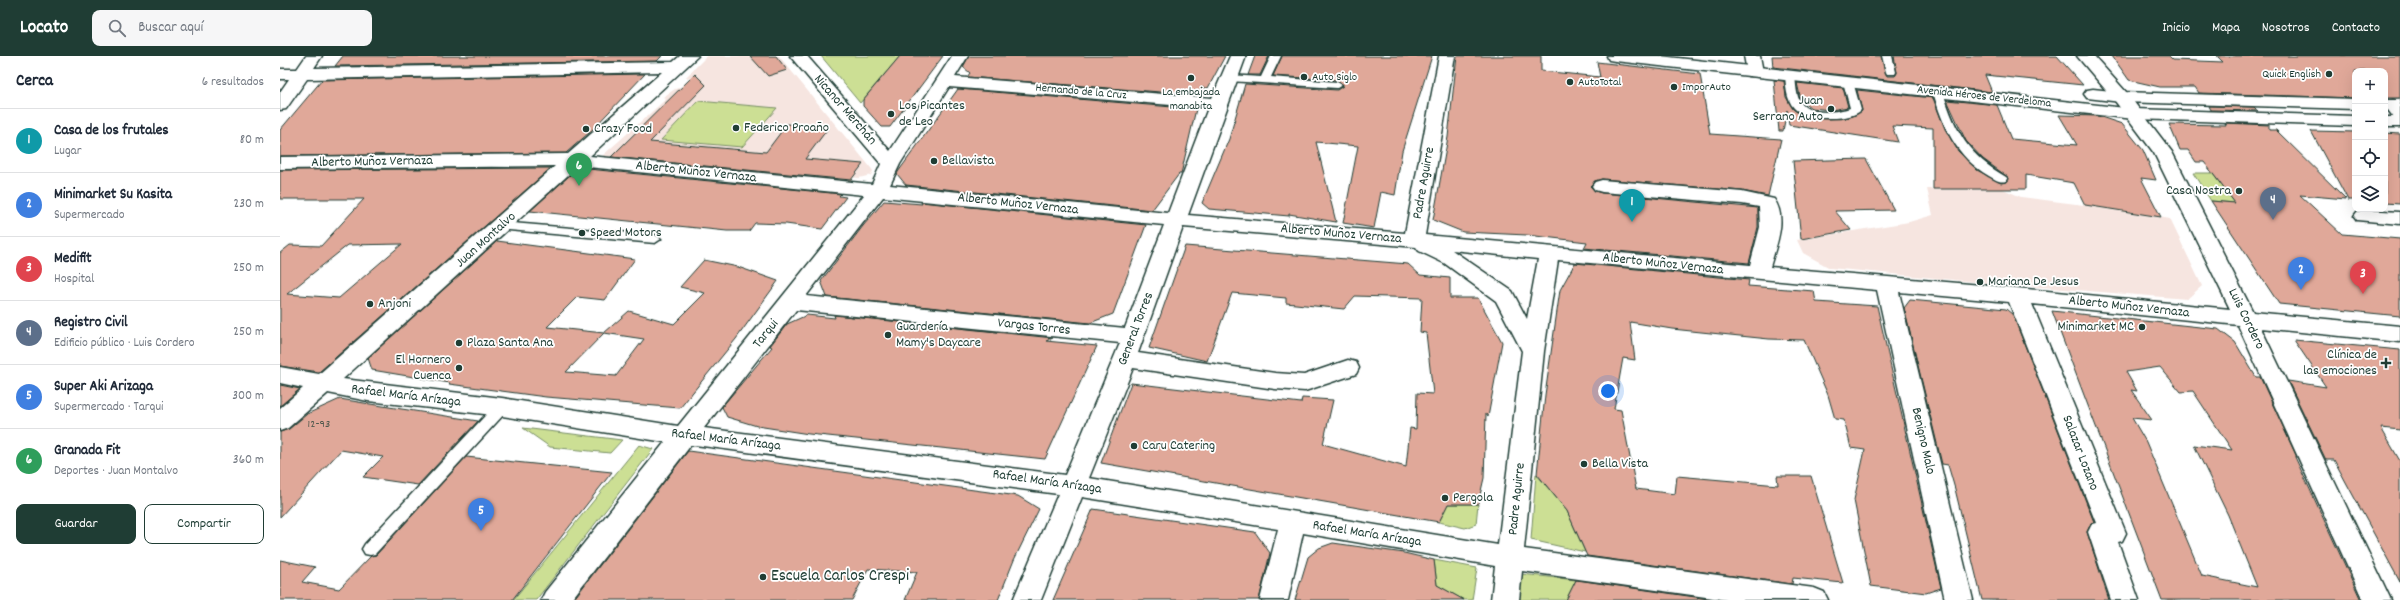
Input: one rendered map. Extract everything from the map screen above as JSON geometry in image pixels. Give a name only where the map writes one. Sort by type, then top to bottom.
[{"type":"street","points":[[280,105],[304,73],[314,56]]},
{"type":"street","name":"Nicanor Merchán","points":[[798,56],[891,164]]},
{"type":"street","name":"Tarqui","points":[[555,600],[792,302],[878,190],[891,164],[960,56]]},
{"type":"street","name":"General Torres","points":[[1027,600],[1075,486],[1125,359],[1177,220],[1218,104],[1238,56]]},
{"type":"street","name":"Padre Aguirre","points":[[1447,56],[1414,240],[1451,258],[1504,296],[1533,351]]},
{"type":"street","name":"Avenida Héroes de Verdeloma","points":[[1615,56],[1889,64],[2121,97],[2352,104]]},
{"type":"street","name":"Luis Cordero","points":[[2085,56],[2121,97],[2163,152],[2246,319],[2377,600]]},
{"type":"street","name":"Avenida Héroes de Verdeloma","points":[[1752,60],[1790,75],[2134,114],[2352,121]]},
{"type":"street","points":[[280,74],[683,62]]},
{"type":"street","name":"Juan Montalvo","points":[[280,422],[683,62]]},
{"type":"street","name":"Hernando de la Cruz","points":[[943,81],[1218,104]]},
{"type":"street","points":[[2388,122],[2400,122]]},
{"type":"street","name":"Alberto Muñoz Vernaza","points":[[280,163],[575,160],[1177,220],[1549,252],[1758,273],[2017,295],[2400,334]]},
{"type":"street","points":[[1602,186],[1742,198],[1767,203],[1771,209],[1772,220],[1758,273]]},
{"type":"street","points":[[2364,216],[2400,218]]},
{"type":"street","name":"Padre Aguirre","points":[[1506,600],[1533,351],[1549,252]]},
{"type":"street","name":"Benigno Malo","points":[[1886,283],[1959,600]]},
{"type":"street","name":"Salazar Lozano","points":[[2017,295],[2041,351],[2089,478],[2113,533],[2101,532],[2126,600]]},
{"type":"street","name":"Vargas Torres","points":[[792,302],[1132,337]]},
{"type":"street","points":[[1125,359],[1275,382],[1305,383],[1348,368]]},
{"type":"street","name":"Rafael María Arízaga","points":[[280,375],[323,384],[502,407],[684,436],[696,436],[1075,486],[1510,558],[1814,600]]},
{"type":"street","points":[[1274,600],[1293,522]]},
{"type":"lane","points":[[1268,80],[1266,77],[1268,69],[1276,56]]},
{"type":"lane","points":[[1790,75],[1795,101],[1800,108],[1811,112],[1828,114],[1849,113],[1856,110],[1848,82]]},
{"type":"lane","points":[[1229,78],[1337,85]]},
{"type":"lane","points":[[1938,92],[1950,131],[1964,151],[1986,170],[2002,179]]},
{"type":"lane","points":[[501,226],[655,239]]},
{"type":"lane","points":[[370,549],[502,407]]},
{"type":"shaded area","name":"Federico Proaño","points":[[707,56],[779,56],[871,168],[873,171],[871,175],[859,178],[601,157],[666,99],[663,97],[675,89],[684,86],[691,78],[685,78]]},
{"type":"shaded area","points":[[1927,189],[2003,189],[2021,197],[2115,209],[2170,219],[2202,286],[2187,299],[1965,281],[1830,268],[1803,253],[1797,240],[1909,222],[1933,215]]},
{"type":"green space","points":[[821,56],[900,56],[860,103]]},
{"type":"green space","points":[[698,101],[777,108],[742,147],[661,140]]},
{"type":"green space","points":[[2193,173],[2212,173],[2235,203],[2211,201]]},
{"type":"green space","points":[[523,428],[622,440],[610,453],[550,447]]},
{"type":"green space","points":[[639,445],[653,449],[536,600],[513,600]]},
{"type":"green space","points":[[1536,474],[1567,511],[1585,552],[1531,540]]},
{"type":"green space","points":[[1448,504],[1478,504],[1476,524],[1465,528],[1439,522]]},
{"type":"green space","points":[[1434,560],[1477,568],[1472,600],[1464,600],[1437,585]]},
{"type":"green space","points":[[1521,574],[1576,580],[1566,600],[1519,600]]},
{"type":"building","points":[[343,56],[662,56],[657,61],[335,66]]},
{"type":"building","points":[[750,56],[776,56],[787,70],[768,76]]},
{"type":"building","points":[[900,56],[943,56],[890,127],[882,127],[863,106],[863,100]]},
{"type":"building","points":[[969,56],[1225,56],[1208,88],[1201,88],[1199,95],[967,77],[970,73],[963,67]]},
{"type":"building","points":[[1255,56],[1269,56],[1260,75],[1248,75]]},
{"type":"building","points":[[1282,56],[1432,56],[1402,151],[1395,195],[1381,192],[1374,228],[1343,223],[1358,146],[1316,142],[1336,222],[1289,214],[1289,216],[1209,209],[1202,203],[1229,139],[1245,84],[1337,90],[1343,86],[1337,80],[1273,76]]},
{"type":"building","points":[[1457,56],[1541,56],[1541,71],[1600,77],[1597,62],[1700,74],[1710,134],[1781,139],[1768,196],[1742,191],[1602,179],[1595,181],[1590,186],[1595,191],[1602,193],[1758,208],[1758,227],[1749,263],[1584,248],[1587,242],[1527,235],[1463,232],[1433,220],[1448,137]]},
{"type":"building","points":[[1772,56],[1881,56],[1887,76],[1895,76],[1897,73],[1894,56],[2057,56],[2083,85],[1985,75],[1992,92],[1773,67]]},
{"type":"building","points":[[2112,56],[2169,56],[2173,60],[2223,62],[2217,56],[2400,56],[2400,98],[2388,98],[2388,68],[2352,68],[2352,98],[2199,93],[2195,87],[2160,87],[2129,80]]},
{"type":"building","points":[[645,74],[590,132],[566,153],[280,156],[280,130],[322,80]]},
{"type":"building","points":[[695,74],[706,85],[650,142],[766,152],[787,124],[829,127],[805,159],[863,164],[851,180],[611,157]]},
{"type":"building","points":[[1774,80],[1784,81],[1786,97],[1793,109],[1799,113],[1817,119],[1848,118],[1862,111],[1857,90],[1933,98],[1945,129],[1958,151],[1977,170],[2001,183],[2007,182],[2009,178],[1983,159],[1966,141],[1947,100],[1997,105],[2011,139],[2077,145],[2059,115],[2098,116],[2122,124],[2143,150],[2156,180],[2141,178],[2161,217],[2085,205],[2074,183],[2026,175],[2026,189],[1933,189],[1933,128],[1892,126],[1898,142],[1789,125],[1787,110],[1783,131],[1779,131]]},
{"type":"building","points":[[1797,83],[1843,88],[1848,107],[1831,110],[1811,108],[1801,100]]},
{"type":"building","points":[[958,89],[1196,109],[1181,174],[1179,174],[1152,210],[906,185],[897,174],[898,172]]},
{"type":"building","points":[[2209,106],[2254,107],[2258,111],[2211,110]]},
{"type":"building","points":[[2225,123],[2269,125],[2269,130],[2276,130],[2346,199],[2300,195],[2342,234],[2400,239],[2400,316],[2279,304],[2211,201],[2235,203],[2204,162],[2196,162],[2188,150],[2180,150],[2169,124],[2226,125]]},
{"type":"building","points":[[2311,131],[2352,132],[2352,200],[2348,200]]},
{"type":"building","points":[[2388,133],[2400,134],[2400,204],[2388,203]]},
{"type":"building","points":[[1866,159],[1894,210],[1835,211],[1851,230],[1801,239],[1793,161]]},
{"type":"building","points":[[551,168],[319,372],[280,366],[280,253],[290,245],[321,246],[364,199],[280,199],[280,170]],"holes":[[[402,244],[339,298],[287,294],[348,245]]]},
{"type":"building","points":[[578,168],[841,194],[839,196],[846,197],[822,229],[786,224],[755,223],[749,231],[727,231],[530,211]]},
{"type":"building","points":[[884,201],[922,204],[921,202],[1146,225],[1113,314],[1090,323],[827,297],[821,281]]},
{"type":"building","points":[[497,241],[635,259],[605,300],[577,297],[547,327],[604,333],[629,311],[674,324],[705,293],[680,287],[704,260],[738,267],[778,281],[736,339],[680,408],[546,397],[449,384],[450,383],[372,370],[368,358]],"holes":[[[604,333],[644,339],[616,376],[566,372]]]},
{"type":"building","points":[[1185,246],[1408,264],[1420,275],[1450,278],[1450,298],[1478,298],[1502,342],[1488,417],[1486,414],[1484,478],[1478,504],[1448,504],[1439,522],[1101,463],[1131,383],[1301,403],[1302,398],[1333,400],[1323,444],[1406,467],[1410,428],[1416,429],[1417,393],[1433,394],[1426,333],[1420,332],[1422,298],[1355,296],[1344,309],[1286,303],[1286,298],[1232,293],[1207,361],[1149,348]]},
{"type":"building","points":[[1575,263],[1749,280],[1748,286],[1814,291],[1816,302],[1877,306],[1941,588],[1926,593],[1871,586],[1854,500],[1865,450],[1851,448],[1844,420],[1835,419],[1828,395],[1804,340],[1769,339],[1672,329],[1630,322],[1635,360],[1623,358],[1614,409],[1621,410],[1636,489],[1675,494],[1677,476],[1778,485],[1777,476],[1811,476],[1843,583],[1793,578],[1792,584],[1587,556],[1567,511],[1537,474],[1545,395],[1560,290]]},
{"type":"building","points":[[1910,300],[2006,309],[2013,315],[2094,522],[2091,523],[2087,532],[2109,600],[1982,600],[1948,465],[1942,464],[1904,308]]},
{"type":"building","points":[[2052,311],[2218,329],[2235,342],[2256,377],[2260,377],[2361,600],[2162,600]],"holes":[[[2160,367],[2181,392],[2193,391],[2232,450],[2194,445],[2228,515],[2257,587],[2202,576],[2146,442],[2132,418],[2152,420],[2131,390],[2137,391],[2126,372]]]},
{"type":"building","points":[[807,315],[835,318],[834,315],[1053,338],[1046,341],[1097,346],[1045,459],[809,434],[757,426],[727,417],[722,407],[725,403],[772,347],[770,346],[787,324]]},
{"type":"building","points":[[2294,340],[2400,350],[2400,430],[2381,428],[2400,461],[2400,582],[2334,460],[2326,460],[2288,381],[2326,387]]},
{"type":"building","points":[[280,385],[300,389],[280,406]]},
{"type":"building","points":[[340,399],[478,421],[418,485],[363,477],[383,457],[341,450],[280,517],[280,432],[289,429],[307,414]]},
{"type":"building","points":[[688,451],[1018,496],[1039,509],[1014,560],[998,600],[905,600],[917,572],[868,569],[852,600],[573,600]]},
{"type":"building","points":[[466,457],[612,472],[512,600],[280,600],[280,560],[315,567],[302,582],[339,589],[371,556],[376,555]]},
{"type":"building","points":[[1093,509],[1255,532],[1270,553],[1259,600],[1053,600]]},
{"type":"building","points":[[1333,543],[1404,553],[1434,560],[1437,585],[1464,600],[1295,600],[1308,557],[1319,548]]},
{"type":"building","points":[[1576,580],[1584,581],[1716,600],[1566,600]]},
{"type":"place","name":"Quick English","points":[[2329,74]]},
{"type":"place","name":"Auto Siglo","points":[[1304,77]]},
{"type":"place","name":"La embajada manabita","points":[[1191,78]]},
{"type":"place","name":"AutoTotal","points":[[1570,82]]},
{"type":"place","name":"ImporAuto","points":[[1674,87]]},
{"type":"place","name":"Juan Serrano Auto","points":[[1831,109]]},
{"type":"place","name":"Los Picantes de Leo","points":[[891,114]]},
{"type":"place","name":"Federico Proaño","points":[[736,128]]},
{"type":"place","name":"Crazy Food","points":[[586,129]]},
{"type":"place","name":"Bellavista","points":[[934,161]]},
{"type":"place","name":"Granada Fit","points":[[579,186]]},
{"type":"place","name":"Casa Nostra","points":[[2239,191]]},
{"type":"place","name":"Registro Civil","points":[[2273,220]]},
{"type":"place","name":"Casa de los frutales","points":[[1632,222]]},
{"type":"place","name":"Speed Motors","points":[[582,233]]},
{"type":"place","name":"Mariana De Jesus","points":[[1980,282]]},
{"type":"place","name":"Minimarket Su Kasita","points":[[2301,290]]},
{"type":"place","name":"Medifit","points":[[2363,294]]},
{"type":"place","name":"Anjoni","points":[[370,304]]},
{"type":"place","name":"Minimarket MC","points":[[2142,327]]},
{"type":"place","name":"Guardería Mamy's Daycare","points":[[888,335]]},
{"type":"place","name":"Plaza Santa Ana","points":[[459,343]]},
{"type":"place","name":"Clínica de las emociones","points":[[2386,363]]},
{"type":"place","name":"El Hornero Cuenca","points":[[459,368]]},
{"type":"place","name":"Caru Catering","points":[[1134,446]]},
{"type":"place","name":"Bella Vista","points":[[1584,464]]},
{"type":"place","name":"Pergola","points":[[1445,498]]},
{"type":"place","name":"Super Aki Arizaga","points":[[481,531]]},
{"type":"place","name":"Escuela Carlos Crespi","points":[[763,577]]}]
